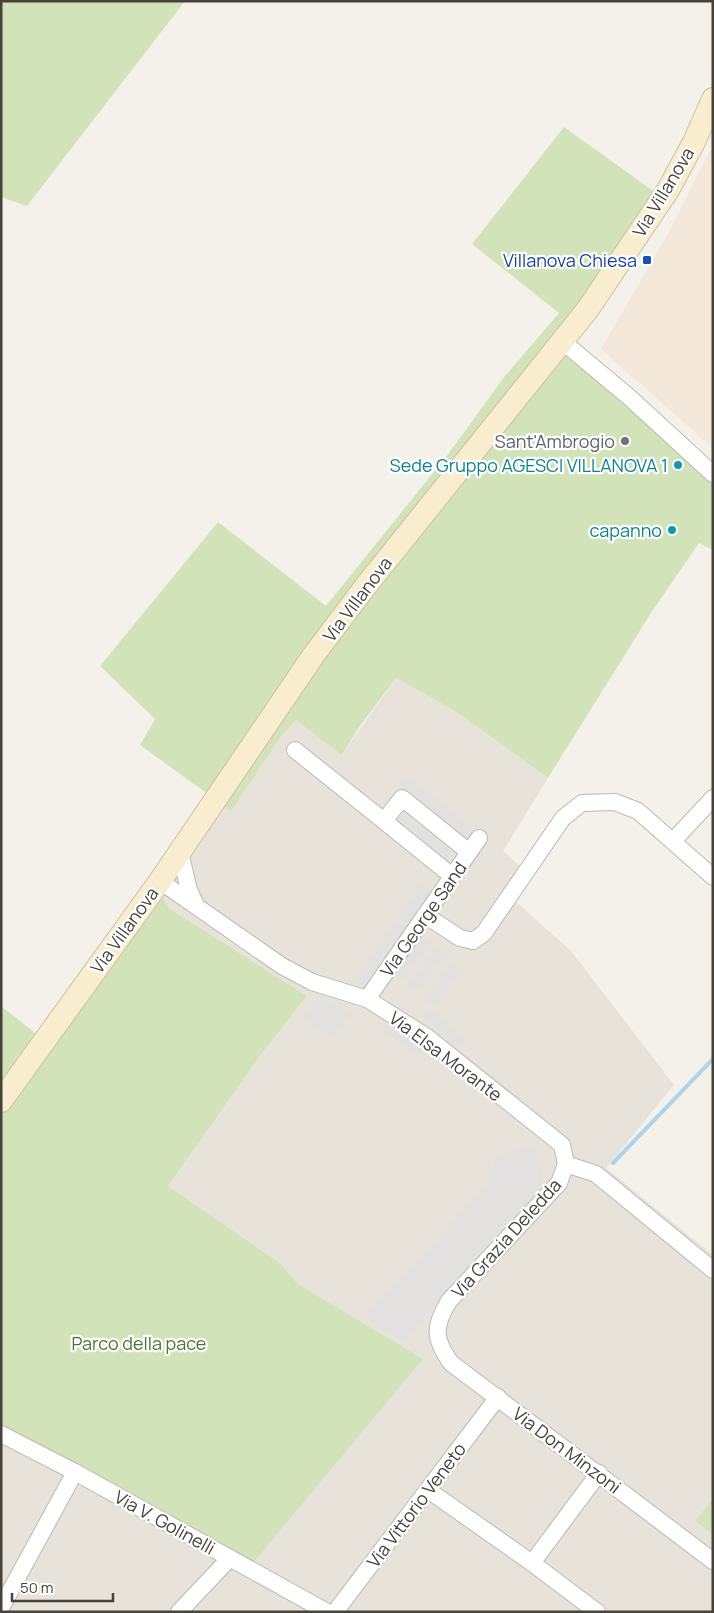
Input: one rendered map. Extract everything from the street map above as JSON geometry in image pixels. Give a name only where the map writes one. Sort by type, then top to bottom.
[{"type":"main road","name":"Via Villanova","points":[[1,1101],[160,881],[313,656],[359,594],[588,309],[668,190],[694,142],[713,99]]},
{"type":"street","points":[[562,341],[629,397],[713,474]]},
{"type":"street","points":[[295,750],[452,876]]},
{"type":"street","points":[[384,821],[402,798],[469,852]]},
{"type":"street","points":[[673,841],[713,798]]},
{"type":"street","points":[[425,916],[460,938],[473,941],[484,933],[563,818],[582,804],[615,802],[638,811],[713,877]]},
{"type":"street","name":"Via George Sand","points":[[367,999],[478,838]]},
{"type":"street","points":[[180,852],[189,890],[195,903]]},
{"type":"street","name":"Via Elsa Morante","points":[[160,881],[195,903],[282,966],[312,982],[367,999],[427,1037],[562,1145]]},
{"type":"street","name":"Via Grazia Deledda","points":[[438,1329],[441,1314],[449,1301],[560,1183],[566,1164],[562,1145]]},
{"type":"street","points":[[566,1164],[596,1174],[713,1270]]},
{"type":"street","name":"Via Don Minzoni","points":[[438,1329],[439,1346],[451,1363],[713,1561]]},
{"type":"street","name":"Via Vittorio Veneto","points":[[335,1612],[498,1397]]},
{"type":"street","name":"Via V. Golinelli","points":[[1,1434],[75,1472],[327,1612]]},
{"type":"street","points":[[1,1608],[75,1472]]},
{"type":"street","points":[[532,1563],[599,1473]]},
{"type":"street","points":[[428,1490],[532,1563],[597,1612]]},
{"type":"street","points":[[179,1612],[230,1558]]},
{"type":"shaded area","points":[[713,145],[713,448],[601,349],[669,232]]},
{"type":"shaded area","points":[[396,678],[455,711],[548,778],[503,851],[522,868],[503,890],[571,951],[674,1085],[606,1168],[713,1255],[713,1612],[1,1612],[1,1437],[423,1360],[298,1284],[280,1263],[168,1186],[260,1056],[307,996],[169,908],[157,889],[216,800],[231,810],[280,738],[296,719],[342,755]]},
{"type":"shaded area","points":[[408,776],[479,834],[470,845],[399,787]]},
{"type":"shaded area","points":[[402,803],[466,853],[452,871],[388,820]]},
{"type":"shaded area","points":[[422,883],[434,892],[366,988],[356,980]]},
{"type":"shaded area","points":[[420,936],[429,942],[402,980],[394,974]]},
{"type":"shaded area","points":[[437,948],[445,955],[416,990],[408,984]]},
{"type":"shaded area","points":[[453,964],[461,970],[433,1005],[425,998]]},
{"type":"shaded area","points":[[321,994],[350,1014],[332,1038],[304,1018]]},
{"type":"shaded area","points":[[431,1010],[466,1039],[459,1048],[424,1018]]},
{"type":"shaded area","points":[[389,1022],[426,1046],[420,1056],[381,1030]]},
{"type":"shaded area","points":[[533,1149],[540,1162],[543,1177],[539,1192],[402,1341],[365,1318],[488,1184],[495,1157],[511,1151]]},
{"type":"green space","points":[[1,1],[185,1],[27,206],[1,197]]},
{"type":"green space","points":[[564,127],[663,198],[567,342],[713,480],[713,550],[699,543],[651,613],[548,778],[455,711],[396,678],[360,726],[342,755],[296,720],[280,738],[231,811],[140,745],[155,719],[100,666],[218,522],[326,606],[449,453],[505,376],[559,313],[472,244]]},
{"type":"green space","name":"Parco della pace","points":[[157,889],[169,908],[307,996],[260,1056],[168,1186],[280,1263],[298,1284],[423,1359],[243,1575],[1,1437],[1,1006],[44,1040]]},
{"type":"green space","points":[[713,1499],[713,1534],[695,1521]]},
{"type":"waterway","points":[[613,1163],[713,1059]]},
{"type":"place","name":"Villanova Chiesa","points":[[647,260]]},
{"type":"place","name":"Sant'Ambrogio","points":[[625,441]]},
{"type":"place","name":"Sede Gruppo AGESCI VILLANOVA 1","points":[[678,465]]},
{"type":"place","name":"capanno","points":[[672,530]]}]
